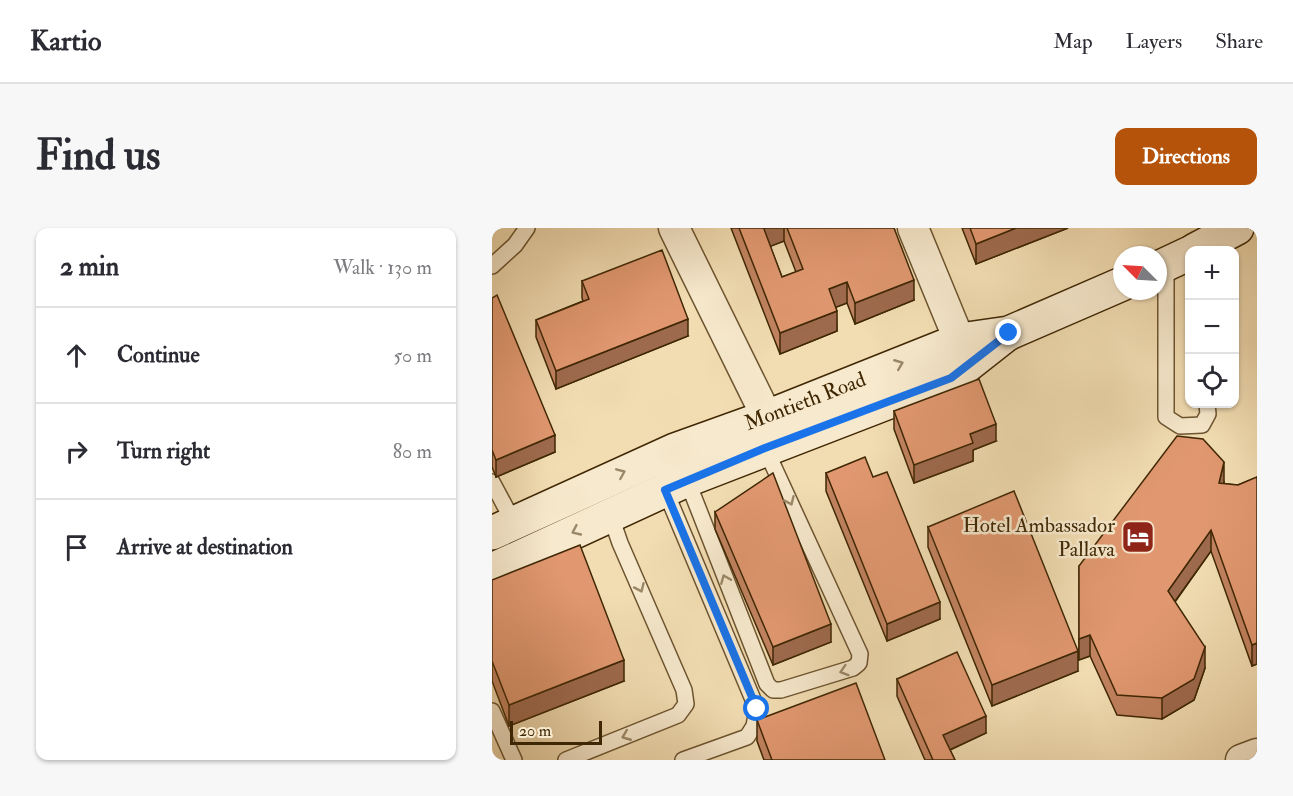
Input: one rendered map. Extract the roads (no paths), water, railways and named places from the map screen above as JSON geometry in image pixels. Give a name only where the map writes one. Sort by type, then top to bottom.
[{"type":"main road","points":[[1177,259],[1237,228]]},
{"type":"main road","name":"Montieth Road","points":[[499,526],[675,450],[766,432],[965,352],[1113,288]]},
{"type":"main road","points":[[492,570],[676,485],[766,432]]},
{"type":"street","points":[[674,228],[766,432]]},
{"type":"street","points":[[913,228],[965,352]]},
{"type":"street","points":[[1241,760],[1257,754]]},
{"type":"lane","points":[[492,266],[515,245],[527,228]]},
{"type":"lane","points":[[1177,259],[1166,417],[1180,426],[1202,425],[1208,414],[1207,408]]},
{"type":"lane","points":[[676,485],[767,684],[773,690],[781,690],[853,668],[859,663],[860,654],[766,432]]},
{"type":"lane","points":[[492,482],[499,526]]},
{"type":"lane","points":[[676,485],[757,709],[754,726],[747,737],[683,760]]},
{"type":"lane","points":[[566,760],[678,715],[686,704],[684,690],[620,543],[610,514]]},
{"type":"lane","points":[[492,711],[514,760]]},
{"type":"place","name":"Hotel Ambassador Pallava","points":[[1138,537]]}]
